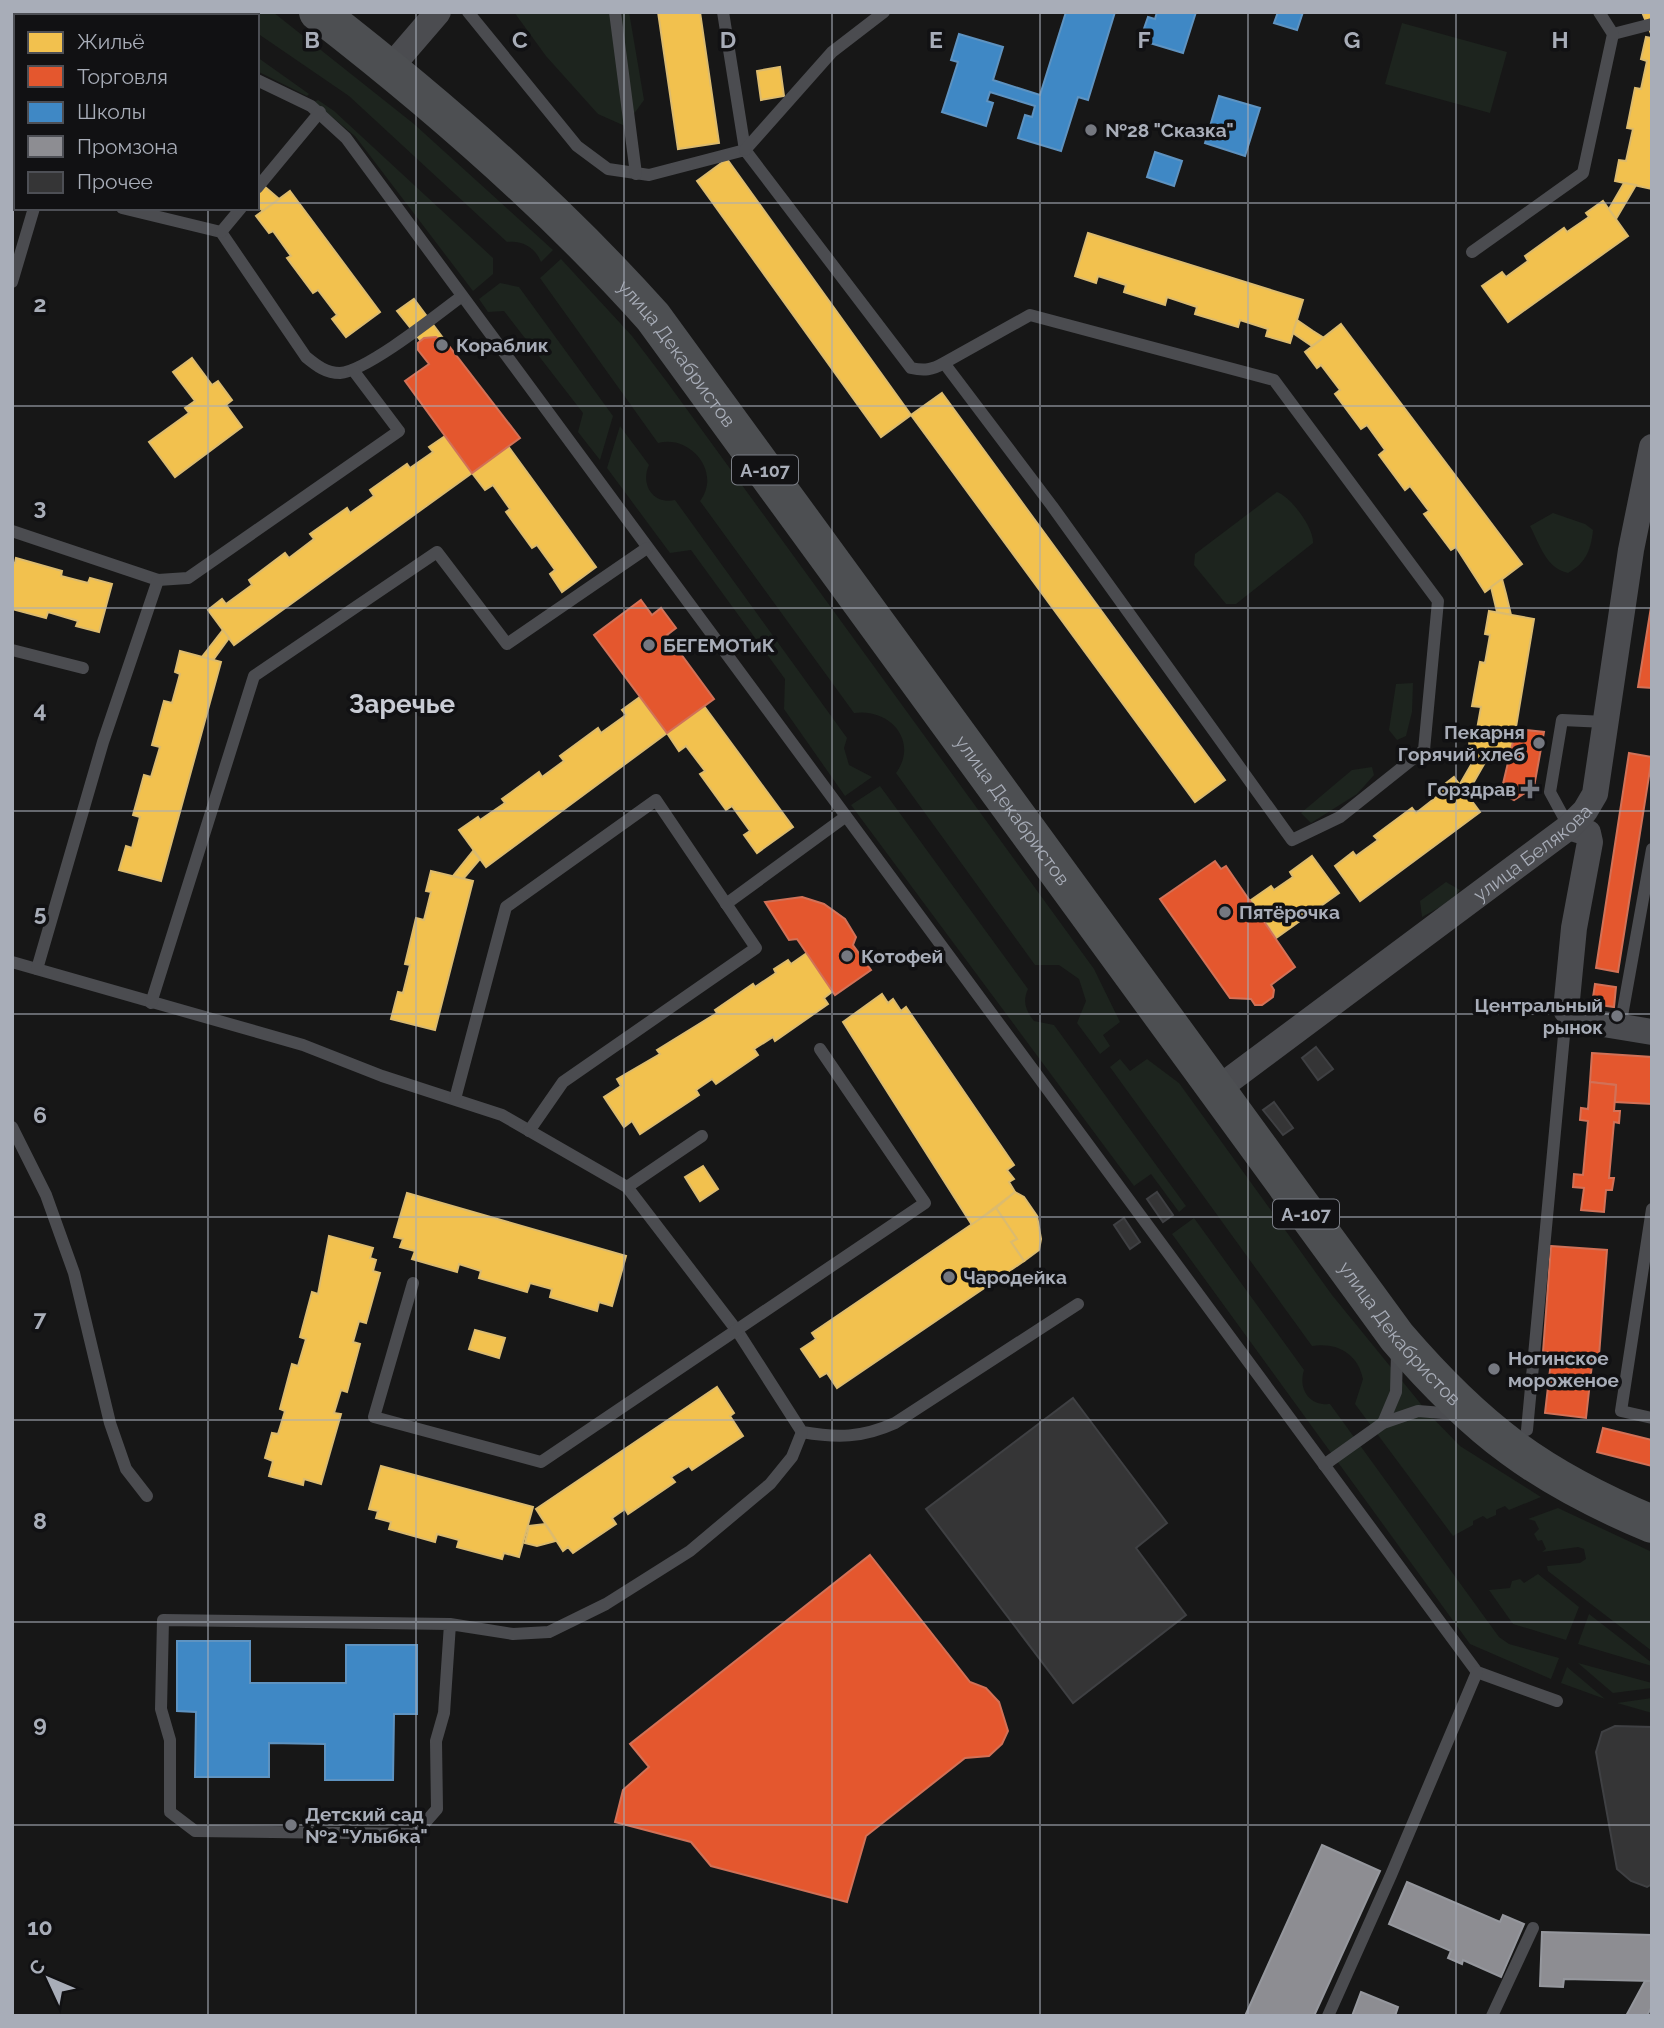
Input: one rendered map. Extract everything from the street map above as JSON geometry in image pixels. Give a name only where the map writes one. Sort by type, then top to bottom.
[{"type":"main road","name":"улица Декабристов","points":[[318,12],[511,171],[580,237],[653,317],[1215,1091],[1398,1337],[1469,1415],[1521,1457],[1579,1493],[1652,1524]]},
{"type":"street","points":[[389,69],[438,12]]},
{"type":"street","name":"улица Белякова","points":[[1215,1091],[1569,827],[1585,811],[1595,794],[1631,550],[1652,447]]},
{"type":"street","points":[[1569,827],[1588,833],[1590,842],[1574,929],[1566,1010],[1573,1019],[1652,1032]]},
{"type":"lane","points":[[468,12],[578,145],[608,169],[649,175],[694,161],[745,150],[832,52],[884,12]]},
{"type":"lane","points":[[615,12],[636,174]]},
{"type":"lane","points":[[723,12],[745,150],[911,368],[923,371],[944,363],[1030,315],[1274,380],[1438,601],[1424,750],[1340,817],[1292,840],[1052,506],[944,363]]},
{"type":"lane","points":[[1472,252],[1583,173],[1612,34],[1599,12]]},
{"type":"lane","points":[[1612,34],[1652,24]]},
{"type":"lane","points":[[259,81],[297,97],[320,112],[346,138],[1476,1672],[1557,1701]]},
{"type":"lane","points":[[259,186],[320,112]]},
{"type":"lane","points":[[12,282],[33,210]]},
{"type":"lane","points":[[130,210],[221,232],[306,357],[321,369],[333,372],[353,370],[462,296]]},
{"type":"lane","points":[[221,232],[239,210]]},
{"type":"lane","points":[[12,531],[158,580],[188,578],[398,431],[353,370]]},
{"type":"lane","points":[[151,1003],[254,676],[437,552],[507,644],[647,548]]},
{"type":"lane","points":[[37,969],[103,742],[158,580]]},
{"type":"lane","points":[[12,650],[83,668]]},
{"type":"lane","points":[[1569,827],[1550,792],[1562,720],[1606,722]]},
{"type":"lane","points":[[455,1099],[506,907],[656,800],[756,948],[563,1082],[529,1130]]},
{"type":"lane","points":[[726,904],[845,817]]},
{"type":"lane","points":[[1620,1027],[1652,849]]},
{"type":"lane","points":[[12,962],[303,1045],[502,1115],[628,1187],[738,1332],[802,1432]]},
{"type":"lane","points":[[1527,1430],[1566,1010]]},
{"type":"lane","points":[[413,1283],[374,1417],[541,1462],[738,1332],[925,1203],[820,1049]]},
{"type":"lane","points":[[12,1128],[46,1195],[74,1273],[110,1423],[125,1469],[147,1496]]},
{"type":"lane","points":[[628,1187],[702,1136]]},
{"type":"lane","points":[[1652,1209],[1621,1410],[1652,1418]]},
{"type":"lane","points":[[802,1432],[849,1437],[870,1434],[895,1423],[1079,1304]]},
{"type":"lane","points":[[1383,1423],[1396,1392],[1398,1337]]},
{"type":"lane","points":[[1324,1465],[1383,1423],[1418,1410],[1469,1415]]},
{"type":"lane","points":[[450,1624],[444,1713],[436,1741],[437,1809],[415,1835],[195,1831],[170,1812],[170,1740],[161,1709],[163,1620],[450,1624],[513,1634],[549,1632],[606,1604],[690,1551],[770,1484],[792,1457],[802,1432]]},
{"type":"lane","points":[[1328,2016],[1476,1672]]},
{"type":"lane","points":[[1492,2016],[1533,1928]]},
{"type":"shaded area","points":[[127,12],[192,14],[131,14]]},
{"type":"shaded area","points":[[226,12],[273,12],[414,124],[553,250],[541,262],[527,246],[518,242],[507,242],[349,96],[259,34],[259,14]]},
{"type":"shaded area","points":[[514,12],[629,12],[644,100],[625,126],[598,114],[546,56]]},
{"type":"shaded area","points":[[1402,23],[1507,52],[1490,113],[1385,84]]},
{"type":"shaded area","points":[[259,58],[309,94],[307,96],[259,72]]},
{"type":"shaded area","points":[[318,100],[334,111],[493,258],[493,274],[473,291],[355,136],[314,102]]},
{"type":"shaded area","points":[[561,259],[632,336],[667,382],[1094,969],[1120,1022],[1103,1035],[1110,1046],[1100,1054],[1077,1023],[1086,1001],[1079,979],[1059,965],[1035,965],[896,773],[904,749],[897,729],[879,716],[854,713],[700,501],[706,490],[707,478],[699,458],[681,444],[658,443],[540,278]]},
{"type":"shaded area","points":[[500,283],[519,287],[613,416],[600,460],[578,432],[583,413],[504,311],[488,312],[479,299]]},
{"type":"shaded area","points":[[620,426],[649,465],[646,479],[650,491],[660,499],[675,500],[847,738],[844,748],[849,765],[872,777],[845,796],[784,709],[785,679],[691,550],[670,553],[607,468]]},
{"type":"shaded area","points":[[1277,492],[1289,500],[1301,514],[1310,529],[1313,543],[1236,604],[1226,604],[1194,565],[1195,554]]},
{"type":"shaded area","points":[[1553,513],[1585,524],[1593,530],[1587,555],[1568,573],[1549,561],[1530,526]]},
{"type":"shaded area","points":[[1413,683],[1412,712],[1406,736],[1397,740],[1389,730],[1396,684]]},
{"type":"shaded area","points":[[1372,767],[1374,775],[1357,794],[1311,823],[1301,813],[1352,770]]},
{"type":"shaded area","points":[[880,786],[1028,989],[1025,1002],[1031,1017],[1034,1021],[1054,1025],[1186,1206],[1179,1212],[1151,1174],[1134,1186],[851,805]]},
{"type":"shaded area","points":[[1446,882],[1460,890],[1451,901],[1422,917],[1420,901]]},
{"type":"shaded area","points":[[1120,1059],[1130,1071],[1147,1059],[1179,1083],[1332,1295],[1429,1414],[1460,1446],[1541,1497],[1509,1510],[1505,1506],[1496,1510],[1496,1515],[1487,1519],[1483,1516],[1453,1536],[1355,1404],[1363,1379],[1356,1362],[1345,1351],[1337,1348],[1312,1346],[1110,1067]]},
{"type":"shaded area","points":[[1194,1218],[1304,1370],[1303,1384],[1307,1395],[1316,1402],[1330,1404],[1499,1637],[1509,1644],[1559,1658],[1551,1679],[1470,1644],[1172,1234]]},
{"type":"shaded area","points":[[1558,1508],[1652,1552],[1652,1651],[1548,1571],[1547,1566],[1580,1563],[1586,1559],[1584,1549],[1578,1547],[1542,1552],[1546,1549],[1542,1540],[1538,1541],[1534,1534],[1539,1529],[1535,1521],[1528,1519]]},
{"type":"shaded area","points":[[1538,1574],[1579,1607],[1566,1640],[1513,1624],[1489,1590],[1510,1588],[1512,1581],[1520,1579],[1524,1583]]},
{"type":"shaded area","points":[[1589,1614],[1652,1663],[1652,1666],[1578,1644]]},
{"type":"shaded area","points":[[1578,1663],[1652,1683],[1652,1688],[1613,1693]]},
{"type":"shaded area","points":[[1567,1667],[1605,1699],[1561,1683]]},
{"type":"shaded area","points":[[1652,1698],[1652,1713],[1617,1703]]},
{"type":"building: Жильё","points":[[658,12],[700,12],[719,143],[678,149]]},
{"type":"building: Жильё","points":[[1642,12],[1652,12],[1652,36]]},
{"type":"building: Жильё","points":[[1646,37],[1652,38],[1652,189],[1615,181],[1619,160],[1626,161],[1633,129],[1627,128],[1635,88],[1641,89],[1647,61],[1641,59]]},
{"type":"building: Жильё","points":[[780,67],[784,96],[761,100],[757,71]]},
{"type":"building: Жильё","points":[[12,135],[14,154],[12,171]]},
{"type":"building: Жильё","points":[[727,159],[911,415],[881,437],[697,181]]},
{"type":"building: Жильё","points":[[259,182],[279,199],[263,211],[259,208]]},
{"type":"building: Жильё","points":[[1624,183],[1636,185],[1616,219],[1609,209]]},
{"type":"building: Жильё","points":[[290,191],[380,312],[346,337],[332,319],[337,315],[318,290],[313,293],[287,258],[291,256],[273,231],[269,233],[256,216]]},
{"type":"building: Жильё","points":[[1603,201],[1628,236],[1508,322],[1482,286],[1502,272],[1506,277],[1528,261],[1525,256],[1564,228],[1567,232],[1589,217],[1586,213]]},
{"type":"building: Жильё","points":[[1088,233],[1303,300],[1290,343],[1266,336],[1268,329],[1240,320],[1238,327],[1195,314],[1197,307],[1167,297],[1165,305],[1124,292],[1126,285],[1098,276],[1096,283],[1075,276]]},
{"type":"building: Жильё","points":[[414,299],[449,346],[436,337],[421,341],[397,311]]},
{"type":"building: Жильё","points":[[1297,320],[1324,338],[1312,346],[1293,333]]},
{"type":"building: Жильё","points":[[1341,324],[1522,564],[1485,592],[1456,547],[1451,550],[1424,514],[1429,511],[1410,486],[1405,490],[1379,455],[1385,450],[1367,425],[1361,429],[1335,394],[1340,390],[1321,365],[1317,368],[1305,352]]},
{"type":"building: Жильё","points":[[192,358],[212,385],[218,381],[232,400],[226,405],[242,427],[175,477],[149,442],[189,413],[185,408],[195,401],[173,372]]},
{"type":"building: Жильё","points":[[942,393],[1225,780],[1195,802],[911,415]]},
{"type":"building: Жильё","points":[[445,436],[472,473],[234,645],[208,610],[222,599],[226,604],[252,585],[249,580],[285,553],[289,558],[314,539],[310,534],[347,508],[350,513],[374,496],[370,490],[407,464],[410,468],[433,452],[429,447]]},
{"type":"building: Жильё","points":[[508,446],[596,567],[562,592],[550,574],[555,570],[537,545],[532,548],[506,512],[510,509],[493,485],[485,490],[472,473]]},
{"type":"building: Жильё","points":[[16,558],[62,571],[61,576],[88,583],[90,578],[112,584],[99,632],[76,626],[78,621],[48,612],[46,618],[12,609],[12,563],[15,563]]},
{"type":"building: Жильё","points":[[1502,579],[1511,615],[1497,612],[1491,587]]},
{"type":"building: Жильё","points":[[1489,611],[1534,619],[1510,763],[1467,756],[1471,734],[1476,735],[1481,707],[1472,706],[1480,662],[1485,663],[1490,635],[1485,634]]},
{"type":"building: Жильё","points":[[223,630],[229,638],[213,660],[202,657]]},
{"type":"building: Жильё","points":[[180,651],[221,662],[161,881],[119,870],[126,846],[132,848],[140,817],[133,815],[144,775],[151,777],[160,747],[152,745],[164,701],[172,703],[180,674],[175,672]]},
{"type":"building: Жильё","points":[[640,697],[667,733],[486,867],[459,830],[505,803],[502,799],[539,772],[542,777],[564,761],[560,756],[598,728],[601,733],[626,715],[622,710]]},
{"type":"building: Жильё","points":[[704,706],[793,827],[757,853],[744,835],[750,831],[732,806],[726,810],[700,774],[705,771],[686,746],[679,751],[667,733]]},
{"type":"building: Жильё","points":[[1475,758],[1487,759],[1467,794],[1460,784]]},
{"type":"building: Жильё","points":[[1454,777],[1480,812],[1360,901],[1335,866],[1353,852],[1356,856],[1378,840],[1374,836],[1412,808],[1416,813],[1439,795],[1436,791]]},
{"type":"building: Жильё","points":[[473,851],[480,859],[463,879],[453,876]]},
{"type":"building: Жильё","points":[[1312,856],[1339,893],[1276,938],[1251,900],[1271,886],[1274,890],[1293,877],[1290,872]]},
{"type":"building: Жильё","points":[[431,871],[473,881],[435,1030],[391,1019],[398,992],[403,993],[410,965],[405,964],[416,918],[424,920],[431,892],[426,891]]},
{"type":"building: Жильё","points":[[807,953],[833,991],[824,998],[828,1004],[775,1041],[773,1037],[754,1049],[758,1055],[716,1084],[712,1079],[696,1090],[699,1095],[640,1134],[632,1121],[624,1127],[604,1097],[621,1086],[617,1079],[660,1054],[657,1050],[717,1013],[715,1010],[753,984],[755,987],[776,973],[774,969],[788,960],[791,964]]},
{"type":"building: Жильё","points":[[882,994],[888,1003],[893,999],[901,1011],[906,1007],[1014,1165],[1007,1170],[1014,1179],[1009,1182],[1015,1192],[972,1225],[843,1022]]},
{"type":"building: Жильё","points":[[703,1166],[718,1189],[700,1201],[685,1177]]},
{"type":"building: Жильё","points":[[1015,1192],[1024,1197],[1037,1216],[1041,1239],[1039,1250],[1024,1261],[1011,1242],[1017,1239],[996,1208]]},
{"type":"building: Жильё","points":[[407,1193],[626,1256],[612,1306],[599,1302],[597,1311],[550,1297],[552,1289],[530,1283],[527,1292],[479,1278],[481,1271],[459,1264],[457,1272],[412,1259],[415,1251],[400,1247],[403,1239],[394,1237]]},
{"type":"building: Жильё","points":[[996,1208],[1017,1239],[1011,1242],[1024,1261],[837,1388],[827,1373],[820,1377],[801,1349],[816,1339],[812,1333]]},
{"type":"building: Жильё","points":[[329,1236],[373,1248],[370,1258],[376,1260],[373,1271],[380,1273],[366,1323],[359,1321],[353,1342],[360,1344],[347,1392],[341,1390],[334,1413],[341,1414],[321,1484],[304,1479],[303,1485],[269,1476],[273,1461],[265,1458],[272,1433],[278,1434],[285,1411],[280,1409],[292,1364],[298,1366],[306,1339],[300,1337],[312,1292],[318,1294]]},
{"type":"building: Жильё","points":[[475,1330],[505,1338],[499,1358],[469,1349]]},
{"type":"building: Жильё","points":[[717,1387],[734,1413],[730,1416],[743,1436],[692,1470],[689,1466],[671,1477],[675,1482],[628,1514],[625,1509],[612,1518],[616,1524],[573,1553],[568,1547],[563,1551],[536,1509]]},
{"type":"building: Жильё","points":[[381,1466],[533,1507],[519,1557],[504,1553],[502,1559],[457,1547],[459,1540],[437,1534],[435,1542],[389,1529],[391,1522],[376,1518],[378,1511],[369,1509]]},
{"type":"building: Жильё","points":[[545,1524],[556,1541],[537,1546],[525,1543],[529,1526]]},
{"type":"building: Торговля","points":[[12,12],[26,14],[14,14],[12,135]]},
{"type":"building: Торговля","points":[[436,337],[449,346],[520,438],[472,473],[405,381],[429,364],[418,350],[418,343],[424,338]]},
{"type":"building: Торговля","points":[[641,600],[652,615],[661,608],[676,628],[667,635],[714,699],[667,733],[594,635]]},
{"type":"building: Торговля","points":[[1652,601],[1652,688],[1638,687]]},
{"type":"building: Торговля","points":[[1516,729],[1544,732],[1534,787],[1514,800],[1504,795],[1502,788]]},
{"type":"building: Торговля","points":[[1629,753],[1652,757],[1618,972],[1596,968]]},
{"type":"building: Торговля","points":[[1215,861],[1221,869],[1226,866],[1295,967],[1271,985],[1274,990],[1273,997],[1262,1005],[1255,1005],[1251,999],[1230,998],[1160,899]]},
{"type":"building: Торговля","points":[[802,897],[824,904],[845,919],[856,937],[853,945],[871,970],[835,995],[797,939],[789,940],[765,902]]},
{"type":"building: Торговля","points":[[1595,984],[1616,987],[1614,1007],[1592,1004]]},
{"type":"building: Торговля","points":[[1592,1053],[1652,1057],[1652,1104],[1615,1102],[1616,1085],[1590,1082]]},
{"type":"building: Торговля","points":[[1590,1082],[1616,1085],[1614,1111],[1620,1111],[1619,1123],[1614,1122],[1609,1178],[1614,1178],[1612,1190],[1606,1190],[1604,1212],[1581,1210],[1584,1188],[1573,1187],[1574,1174],[1583,1175],[1588,1121],[1580,1120],[1581,1108],[1588,1109]]},
{"type":"building: Торговля","points":[[1551,1246],[1607,1250],[1599,1356],[1543,1352]]},
{"type":"building: Торговля","points":[[1552,1353],[1593,1355],[1586,1418],[1545,1413]]},
{"type":"building: Торговля","points":[[1603,1428],[1652,1440],[1652,1466],[1597,1452]]},
{"type":"building: Торговля","points":[[870,1555],[970,1682],[986,1688],[999,1702],[1008,1731],[1002,1744],[989,1756],[965,1758],[866,1836],[847,1902],[711,1866],[691,1842],[615,1822],[623,1790],[649,1767],[630,1744]]},
{"type":"building: Школы","points":[[1066,12],[1115,12],[1088,100],[1078,97],[1061,151],[1018,138],[1025,115],[1032,117],[1035,106],[990,92],[987,101],[993,103],[986,126],[942,112],[958,62],[951,60],[959,34],[1003,47],[993,80],[1040,95]]},
{"type":"building: Школы","points":[[1157,12],[1196,12],[1183,53],[1140,40],[1148,17],[1155,19]]},
{"type":"building: Школы","points":[[1278,12],[1303,12],[1297,30],[1274,23]]},
{"type":"building: Школы","points":[[1219,96],[1260,108],[1245,156],[1205,143]]},
{"type":"building: Школы","points":[[1155,152],[1182,161],[1174,186],[1147,177]]},
{"type":"building: Школы","points":[[177,1641],[250,1641],[250,1683],[346,1683],[346,1645],[417,1645],[417,1714],[394,1714],[393,1780],[325,1780],[325,1744],[269,1743],[269,1777],[195,1777],[196,1712],[177,1711]]},
{"type":"building: Промзона","points":[[1322,1845],[1380,1871],[1314,2016],[1245,2016]]},
{"type":"building: Промзона","points":[[1407,1882],[1500,1922],[1503,1915],[1524,1924],[1501,1977],[1463,1960],[1462,1964],[1448,1958],[1451,1951],[1389,1924]]},
{"type":"building: Промзона","points":[[1542,1932],[1652,1935],[1652,1981],[1564,1979],[1563,1987],[1540,1986]]},
{"type":"building: Промзона","points":[[1645,1981],[1652,1981],[1652,2006],[1647,2016],[1626,2016]]},
{"type":"building: Промзона","points":[[1361,1992],[1398,2007],[1395,2016],[1352,2016]]},
{"type":"building: Прочее","points":[[1316,1047],[1333,1069],[1318,1080],[1302,1058]]},
{"type":"building: Прочее","points":[[1274,1102],[1293,1128],[1283,1135],[1263,1110]]},
{"type":"building: Прочее","points":[[1157,1192],[1173,1215],[1163,1222],[1147,1199]]},
{"type":"building: Прочее","points":[[1124,1218],[1140,1242],[1130,1249],[1114,1225]]},
{"type":"building: Прочее","points":[[1073,1398],[1167,1523],[1136,1548],[1186,1615],[1073,1703],[926,1509]]},
{"type":"building: Прочее","points":[[1615,1726],[1652,1727],[1652,1884],[1647,1887],[1631,1881],[1617,1869],[1596,1752],[1602,1732]]},
{"type":"place","name":"№28 \"Сказка\"","points":[[1091,130]]},
{"type":"place","name":"Кораблик","points":[[442,345]]},
{"type":"place","name":"БЕГЕМОТиК","points":[[649,645]]},
{"type":"place","name":"Пекарня Горячий хлеб","points":[[1539,743]]},
{"type":"place","name":"Горздрав","points":[[1530,789]]},
{"type":"place","name":"Пятёрочка","points":[[1225,912]]},
{"type":"place","name":"Котофей","points":[[847,956]]},
{"type":"place","name":"Центральный рынок","points":[[1617,1016]]},
{"type":"place","name":"Чародейка","points":[[949,1277]]},
{"type":"place","name":"Ногинское мороженое","points":[[1494,1369]]},
{"type":"place","name":"Детский сад №2 \"Улыбка\"","points":[[291,1825]]},
{"type":"district","name":"Заречье","points":[[402,704]]}]
